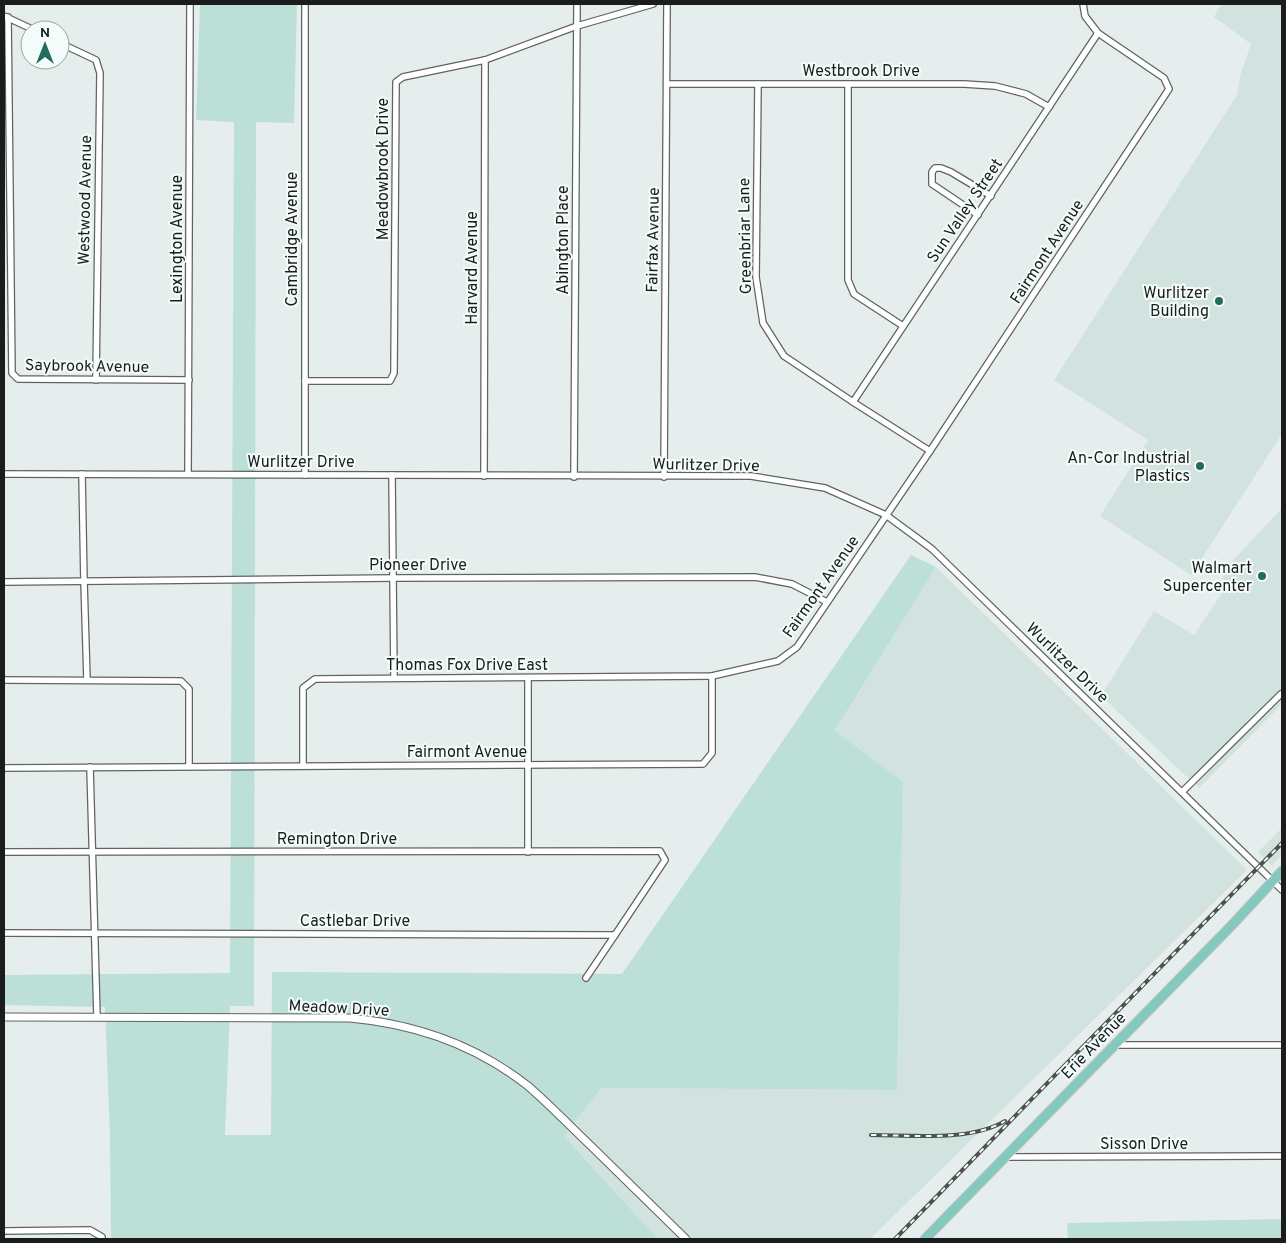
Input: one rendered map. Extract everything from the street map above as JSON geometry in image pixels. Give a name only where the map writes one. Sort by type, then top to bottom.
[{"type":"main road","name":"Erie Avenue","points":[[925,1239],[1234,924],[1282,871]]},
{"type":"street","name":"Lexington Avenue","points":[[188,474],[190,4]]},
{"type":"street","name":"Cambridge Avenue","points":[[305,4],[305,475]]},
{"type":"street","name":"Abington Place","points":[[574,477],[577,4]]},
{"type":"street","name":"Meadowbrook Drive","points":[[305,381],[390,381],[394,373],[396,82],[403,77],[485,60],[577,26],[653,4]]},
{"type":"street","name":"Fairfax Avenue","points":[[664,477],[667,4]]},
{"type":"street","name":"Fairmont Avenue","points":[[4,768],[703,764],[712,754],[712,676],[778,661],[797,647],[930,451],[1169,90],[1164,78],[1098,33],[1085,16],[1084,4]]},
{"type":"street","name":"Saybrook Avenue","points":[[6,17],[12,373],[18,379],[189,380]]},
{"type":"street","points":[[6,17],[20,24]]},
{"type":"street","name":"Sun Valley Street","points":[[853,402],[1098,33]]},
{"type":"street","name":"Westwood Avenue","points":[[70,48],[96,60],[100,73],[96,380]]},
{"type":"street","name":"Harvard Avenue","points":[[484,476],[485,60]]},
{"type":"street","name":"Westbrook Drive","points":[[667,84],[964,84],[995,86],[1026,94],[1049,107]]},
{"type":"street","name":"Greenbriar Lane","points":[[758,84],[756,277],[763,323],[784,356],[930,451]]},
{"type":"street","points":[[848,84],[848,280],[854,294],[902,326]]},
{"type":"street","points":[[978,215],[932,184],[932,172],[935,168],[946,169],[991,196]]},
{"type":"street","name":"Wurlitzer Drive","points":[[4,474],[751,476],[825,488],[886,515],[932,549],[1282,890]]},
{"type":"street","points":[[82,474],[88,680]]},
{"type":"street","points":[[392,475],[394,678]]},
{"type":"street","name":"Pioneer Drive","points":[[4,582],[755,577],[792,584],[827,602]]},
{"type":"street","name":"Thomas Fox Drive East","points":[[302,765],[303,688],[315,679],[712,676]]},
{"type":"street","points":[[528,678],[528,852]]},
{"type":"street","points":[[4,680],[180,681],[189,689],[190,766]]},
{"type":"street","points":[[1182,792],[1281,694]]},
{"type":"street","points":[[90,767],[97,1017]]},
{"type":"street","name":"Remington Drive","points":[[4,852],[660,852],[665,860],[615,935]]},
{"type":"street","name":"Castlebar Drive","points":[[4,933],[615,935]]},
{"type":"street","points":[[586,978],[615,935]]},
{"type":"street","name":"Meadow Drive","points":[[4,1017],[350,1018],[400,1025],[439,1036],[488,1059],[529,1088],[686,1239]]},
{"type":"street","points":[[1113,1046],[1282,1045]]},
{"type":"street","name":"Sisson Drive","points":[[1006,1157],[1282,1156]]},
{"type":"street","points":[[4,1231],[90,1230],[102,1237],[102,1239]]},
{"type":"shaded area","points":[[1221,4],[1282,4],[1282,434],[1191,575],[1100,516],[1148,440],[1054,380],[1237,95],[1240,76],[1251,44],[1214,17]]},
{"type":"shaded area","points":[[1282,508],[1282,704],[1199,788],[1101,696],[1154,611],[1194,635],[1222,593],[1223,571]]},
{"type":"shaded area","points":[[936,567],[1247,870],[870,1239],[658,1239],[564,1136],[601,1088],[897,1090],[903,782],[835,732]]},
{"type":"shaded area","points":[[1282,828],[1282,855],[1272,866],[1258,852]]},
{"type":"green space","points":[[200,4],[297,4],[294,123],[256,122],[254,1006],[230,1006],[225,1135],[271,1135],[272,972],[622,974],[911,555],[936,567],[835,731],[903,782],[897,1090],[601,1088],[564,1136],[658,1239],[111,1239],[110,1136],[105,1007],[4,1005],[4,975],[230,973],[234,122],[196,120]]},
{"type":"green space","points":[[1282,1219],[1282,1239],[1068,1239],[1067,1223]]},
{"type":"railway","points":[[895,1239],[1282,843]]},
{"type":"railway","points":[[871,1135],[958,1135],[991,1128],[1005,1121]]},
{"type":"place","name":"Wurlitzer Building","points":[[1219,301]]},
{"type":"place","name":"An-Cor Industrial Plastics","points":[[1200,466]]},
{"type":"place","name":"Walmart Supercenter","points":[[1262,576]]}]
